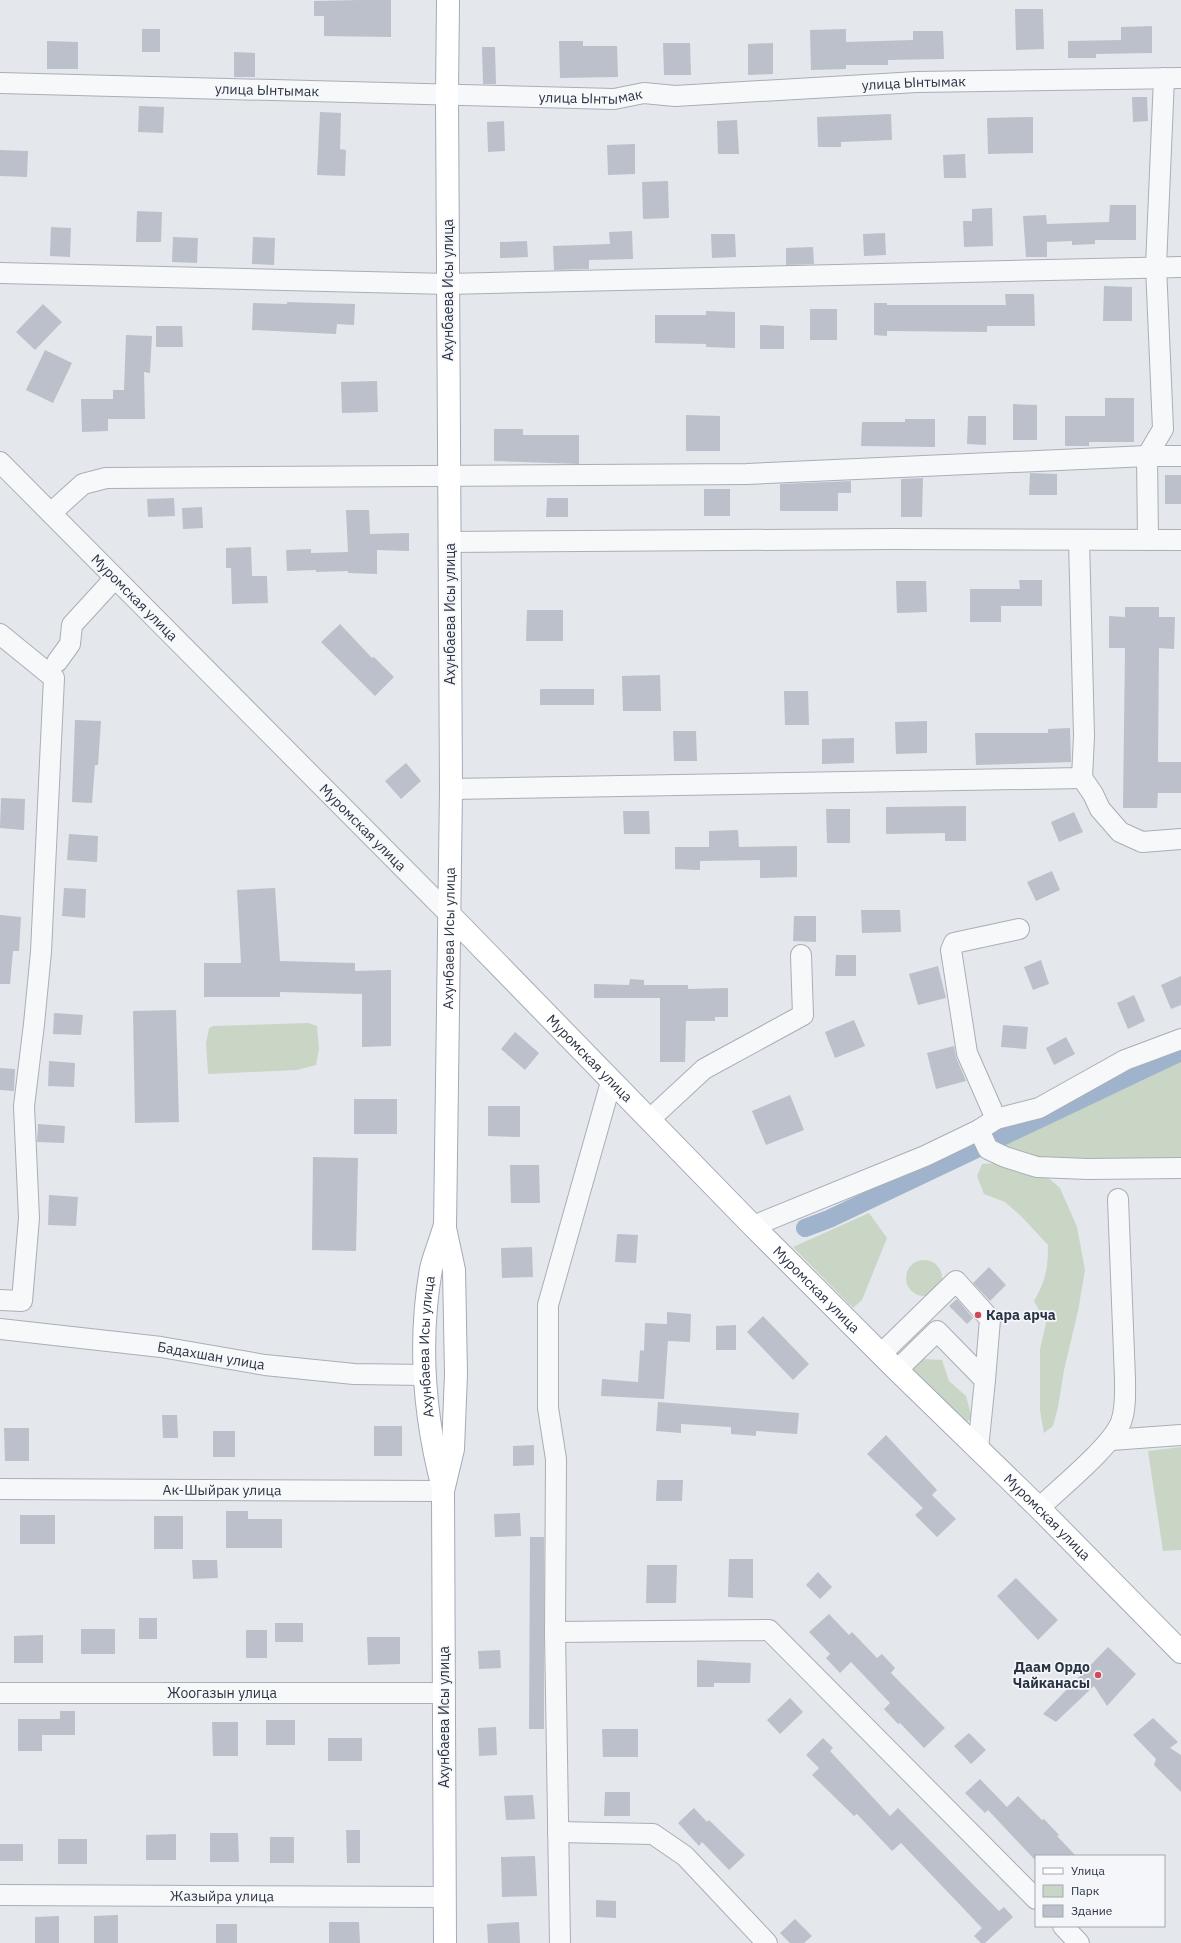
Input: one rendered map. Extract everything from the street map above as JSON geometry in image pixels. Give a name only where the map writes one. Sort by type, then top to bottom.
[{"type":"main road","name":"Ахунбаева Исы улица","points":[[445,1943],[443,1491],[453,1449],[456,1374],[454,1270],[445,1228],[451,789],[447,95],[448,0]]},
{"type":"main road","name":"Муромская улица","points":[[450,915],[752,1226],[978,1450],[1039,1508],[1181,1652]]},
{"type":"main road","name":"Ахунбаева Исы улица","points":[[443,1491],[433,1451],[424,1375],[425,1334],[432,1268],[445,1228]]},
{"type":"street","name":"улица Ынтымак","points":[[0,83],[614,99],[644,92],[675,96],[917,82],[1173,78]]},
{"type":"street","points":[[1148,540],[1147,456],[1163,429],[1156,266],[1173,78]]},
{"type":"street","points":[[0,273],[448,284],[1156,266],[1181,267]]},
{"type":"street","points":[[51,513],[83,484],[106,478],[747,474],[1147,456],[1181,456]]},
{"type":"street","name":"Муромская улица","points":[[0,462],[450,915]]},
{"type":"street","points":[[450,542],[885,539],[1181,540]]},
{"type":"street","points":[[1079,540],[1084,728],[1082,778],[1093,794],[1100,809],[1120,832],[1142,842],[1181,839]]},
{"type":"street","points":[[0,1300],[22,1302],[29,1218],[24,1106],[41,952],[50,669],[70,644],[72,625],[115,578]]},
{"type":"street","points":[[0,634],[50,669]]},
{"type":"street","points":[[451,789],[1082,778]]},
{"type":"street","points":[[996,1119],[967,1053],[951,950],[954,942],[1019,929]]},
{"type":"street","points":[[649,1120],[704,1069],[803,1015],[801,955]]},
{"type":"street","points":[[752,1226],[924,1156],[983,1139],[996,1119],[1039,1108],[1125,1060],[1181,1039]]},
{"type":"street","points":[[560,1943],[555,1632],[556,1459],[548,1408],[548,1305],[611,1082]]},
{"type":"street","points":[[983,1139],[1005,1158],[1037,1167],[1088,1169],[1181,1168]]},
{"type":"street","points":[[1039,1508],[1111,1440],[1122,1422],[1124,1403],[1118,1199]]},
{"type":"street","points":[[881,1354],[956,1281],[990,1319],[978,1450]]},
{"type":"street","name":"Бадахшан улица","points":[[0,1329],[161,1347],[265,1365],[354,1374],[424,1375]]},
{"type":"street","points":[[897,1370],[937,1331],[985,1380]]},
{"type":"street","points":[[1111,1440],[1181,1435]]},
{"type":"street","name":"Ак-Шыйрак улица","points":[[0,1489],[443,1491]]},
{"type":"street","points":[[555,1632],[769,1630],[1035,1898]]},
{"type":"street","name":"Жоогазын улица","points":[[0,1693],[444,1693]]},
{"type":"street","points":[[558,1832],[653,1834],[685,1856],[767,1943]]},
{"type":"street","name":"Жазыйра улица","points":[[0,1895],[444,1898]]},
{"type":"street","points":[[1064,1927],[1080,1943]]},
{"type":"green space","points":[[308,1023],[317,1026],[319,1049],[316,1065],[297,1070],[208,1074],[206,1043],[209,1028],[213,1026]]},
{"type":"green space","points":[[1181,1061],[1181,1163],[1054,1162],[994,1144],[1112,1094]]},
{"type":"green space","points":[[997,1163],[1045,1175],[1060,1188],[1077,1227],[1085,1270],[1078,1311],[1064,1370],[1058,1407],[1053,1426],[1044,1433],[1040,1411],[1040,1349],[1046,1323],[1034,1301],[1046,1274],[1048,1245],[1021,1216],[1005,1202],[984,1194],[977,1176],[982,1164]]},
{"type":"green space","points":[[869,1213],[887,1238],[862,1300],[853,1308],[793,1247]]},
{"type":"green space","points":[[924,1260],[934,1263],[939,1268],[942,1278],[939,1288],[934,1293],[924,1296],[914,1293],[909,1288],[906,1278],[909,1268],[914,1263]]},
{"type":"green space","points":[[924,1359],[942,1360],[949,1381],[966,1396],[972,1418],[965,1423],[911,1368]]},
{"type":"green space","points":[[1181,1447],[1181,1550],[1163,1551],[1148,1451]]},
{"type":"building","points":[[391,0],[391,37],[324,36],[324,16],[314,16],[314,1]]},
{"type":"building","points":[[1015,9],[1043,9],[1044,49],[1016,50]]},
{"type":"building","points":[[1152,26],[1152,53],[1096,54],[1096,58],[1068,58],[1068,41],[1121,40],[1121,27]]},
{"type":"building","points":[[142,29],[160,29],[160,52],[142,52]]},
{"type":"building","points":[[846,29],[846,42],[913,40],[913,31],[943,31],[944,59],[888,60],[888,65],[846,65],[846,69],[811,70],[810,30]]},
{"type":"building","points":[[47,41],[78,42],[78,69],[47,69]]},
{"type":"building","points":[[559,41],[583,41],[583,46],[617,46],[618,77],[560,78]]},
{"type":"building","points":[[663,43],[690,43],[691,75],[664,75]]},
{"type":"building","points":[[773,43],[773,74],[748,75],[748,44]]},
{"type":"building","points":[[482,47],[495,47],[496,84],[483,84]]},
{"type":"building","points":[[234,52],[255,53],[255,77],[234,77]]},
{"type":"building","points":[[1132,97],[1147,97],[1148,121],[1133,122]]},
{"type":"building","points":[[139,106],[164,107],[163,133],[138,132]]},
{"type":"building","points":[[320,112],[341,113],[340,149],[346,150],[345,176],[317,175]]},
{"type":"building","points":[[891,114],[892,140],[841,142],[841,147],[818,147],[817,117]]},
{"type":"building","points":[[1033,117],[1033,153],[988,154],[987,118]]},
{"type":"building","points":[[737,120],[739,154],[718,154],[717,121]]},
{"type":"building","points":[[504,121],[505,151],[488,152],[487,122]]},
{"type":"building","points":[[635,144],[635,174],[608,175],[607,145]]},
{"type":"building","points":[[0,150],[28,151],[27,177],[0,176]]},
{"type":"building","points":[[965,154],[966,178],[944,178],[943,155]]},
{"type":"building","points":[[668,181],[669,218],[643,219],[642,182]]},
{"type":"building","points":[[1110,205],[1136,205],[1136,240],[1095,240],[1095,244],[1072,245],[1072,241],[1047,242],[1047,257],[1026,257],[1023,216],[1046,215],[1047,224],[1109,222]]},
{"type":"building","points":[[992,208],[993,246],[964,247],[963,221],[972,221],[972,209]]},
{"type":"building","points":[[137,211],[162,212],[161,242],[136,242]]},
{"type":"building","points":[[51,227],[71,228],[70,257],[50,256]]},
{"type":"building","points":[[632,231],[633,259],[589,260],[589,269],[554,270],[553,246],[610,244],[609,232]]},
{"type":"building","points":[[885,233],[886,255],[864,256],[863,234]]},
{"type":"building","points":[[711,234],[735,234],[736,257],[712,258]]},
{"type":"building","points":[[173,237],[198,238],[197,263],[172,262]]},
{"type":"building","points":[[253,237],[275,238],[274,265],[252,264]]},
{"type":"building","points":[[527,241],[528,257],[500,258],[500,242]]},
{"type":"building","points":[[813,247],[814,264],[786,265],[786,248]]},
{"type":"building","points":[[1104,286],[1132,287],[1132,321],[1103,321]]},
{"type":"building","points":[[1005,294],[1034,294],[1035,326],[987,326],[987,332],[887,331],[887,336],[874,335],[874,303],[887,303],[887,305],[1006,305]]},
{"type":"building","points":[[287,302],[355,304],[354,325],[337,324],[336,334],[252,330],[253,303],[287,304]]},
{"type":"building","points":[[43,304],[62,322],[35,350],[16,332]]},
{"type":"building","points":[[810,309],[837,309],[837,340],[810,340]]},
{"type":"building","points":[[706,311],[735,312],[735,348],[706,347],[706,344],[655,343],[655,315],[706,315]]},
{"type":"building","points":[[760,325],[784,326],[784,349],[760,349]]},
{"type":"building","points":[[156,326],[182,326],[183,347],[156,347]]},
{"type":"building","points":[[126,335],[152,336],[150,373],[144,372],[145,419],[108,419],[108,431],[82,432],[81,399],[113,399],[113,390],[124,390]]},
{"type":"building","points":[[45,350],[72,363],[53,403],[26,390]]},
{"type":"building","points":[[377,381],[378,412],[342,413],[341,382]]},
{"type":"building","points":[[1105,398],[1134,398],[1134,442],[1089,442],[1089,446],[1065,446],[1065,416],[1105,416]]},
{"type":"building","points":[[1013,404],[1037,405],[1037,440],[1013,440]]},
{"type":"building","points":[[686,415],[720,416],[720,451],[686,451]]},
{"type":"building","points":[[968,416],[986,416],[986,445],[967,444]]},
{"type":"building","points":[[905,419],[935,419],[935,447],[861,446],[862,422],[905,422]]},
{"type":"building","points":[[494,429],[523,429],[523,435],[579,435],[579,464],[494,461]]},
{"type":"building","points":[[1030,473],[1057,474],[1057,495],[1029,495]]},
{"type":"building","points":[[1165,475],[1181,475],[1181,504],[1165,504]]},
{"type":"building","points":[[923,478],[922,517],[901,517],[901,479]]},
{"type":"building","points":[[851,481],[851,493],[838,493],[838,511],[780,511],[780,484]]},
{"type":"building","points":[[704,489],[730,489],[730,516],[704,516]]},
{"type":"building","points":[[174,498],[175,516],[148,517],[147,499]]},
{"type":"building","points":[[547,498],[568,498],[568,517],[546,517]]},
{"type":"building","points":[[202,507],[203,528],[183,529],[182,508]]},
{"type":"building","points":[[346,510],[369,510],[370,534],[409,533],[409,551],[377,550],[377,574],[348,573],[348,571],[287,571],[286,550],[311,549],[311,553],[348,552]]},
{"type":"building","points":[[251,547],[252,576],[267,576],[268,603],[232,604],[231,568],[226,568],[226,548]]},
{"type":"building","points":[[1019,580],[1042,580],[1042,606],[1001,606],[1001,622],[970,622],[970,589],[1020,589]]},
{"type":"building","points":[[896,581],[926,581],[927,612],[897,613]]},
{"type":"building","points":[[1125,607],[1159,607],[1159,617],[1175,617],[1174,649],[1159,648],[1158,762],[1181,762],[1181,793],[1158,793],[1157,808],[1123,808],[1125,648],[1109,648],[1109,616],[1125,617]]},
{"type":"building","points":[[527,610],[563,610],[563,641],[526,641]]},
{"type":"building","points":[[340,624],[372,658],[374,657],[394,677],[375,696],[321,642]]},
{"type":"building","points":[[660,675],[661,711],[623,711],[622,676]]},
{"type":"building","points":[[540,689],[594,689],[594,705],[540,705]]},
{"type":"building","points":[[784,691],[808,691],[809,725],[785,725]]},
{"type":"building","points":[[75,720],[101,721],[98,765],[95,765],[92,803],[72,802]]},
{"type":"building","points":[[927,721],[927,753],[896,754],[895,722]]},
{"type":"building","points":[[1070,728],[1071,762],[976,765],[975,733],[1048,733],[1048,729]]},
{"type":"building","points":[[673,731],[696,731],[697,761],[674,761]]},
{"type":"building","points":[[854,738],[854,763],[822,764],[822,739]]},
{"type":"building","points":[[406,763],[421,781],[401,799],[385,781]]},
{"type":"building","points":[[1,798],[25,799],[24,830],[0,828]]},
{"type":"building","points":[[966,806],[966,841],[945,841],[945,833],[886,834],[886,807]]},
{"type":"building","points":[[826,809],[850,809],[850,843],[827,843]]},
{"type":"building","points":[[623,811],[649,811],[650,834],[624,834]]},
{"type":"building","points":[[1074,812],[1083,832],[1059,842],[1051,822]]},
{"type":"building","points":[[738,830],[739,847],[797,846],[797,877],[760,878],[760,860],[700,861],[700,870],[675,869],[675,847],[709,847],[709,831]]},
{"type":"building","points":[[69,834],[98,836],[97,862],[67,860]]},
{"type":"building","points":[[1052,871],[1060,890],[1036,901],[1027,882]]},
{"type":"building","points":[[64,888],[86,889],[85,918],[62,916]]},
{"type":"building","points":[[275,888],[280,961],[355,963],[355,971],[391,970],[391,1046],[362,1047],[362,994],[280,992],[280,997],[204,997],[204,963],[241,963],[237,890]]},
{"type":"building","points":[[861,910],[900,910],[901,932],[862,933]]},
{"type":"building","points":[[0,915],[21,917],[19,951],[13,951],[10,984],[0,984]]},
{"type":"building","points":[[794,916],[816,916],[816,942],[793,941]]},
{"type":"building","points":[[836,955],[856,955],[856,976],[835,976]]},
{"type":"building","points":[[1041,960],[1049,984],[1033,990],[1024,967]]},
{"type":"building","points":[[938,966],[946,998],[918,1005],[909,974]]},
{"type":"building","points":[[1181,976],[1181,1005],[1171,1009],[1161,985]]},
{"type":"building","points":[[630,979],[644,980],[644,985],[688,985],[688,989],[728,988],[728,1017],[715,1017],[715,1021],[686,1021],[685,1062],[660,1062],[660,998],[594,998],[594,984],[629,985]]},
{"type":"building","points":[[1134,995],[1145,1021],[1128,1029],[1117,1003]]},
{"type":"building","points":[[176,1010],[179,1122],[135,1123],[133,1011]]},
{"type":"building","points":[[54,1013],[83,1015],[81,1035],[53,1034]]},
{"type":"building","points":[[854,1020],[865,1046],[835,1058],[825,1032]]},
{"type":"building","points":[[1003,1025],[1028,1027],[1026,1049],[1001,1047]]},
{"type":"building","points":[[515,1032],[539,1053],[525,1070],[501,1049]]},
{"type":"building","points":[[1066,1037],[1075,1054],[1054,1065],[1046,1048]]},
{"type":"building","points":[[954,1046],[956,1057],[966,1081],[936,1089],[927,1053]]},
{"type":"building","points":[[49,1061],[75,1063],[74,1087],[48,1086]]},
{"type":"building","points":[[0,1068],[15,1069],[14,1091],[0,1090]]},
{"type":"building","points":[[790,1095],[804,1130],[766,1145],[752,1111]]},
{"type":"building","points":[[354,1099],[397,1099],[397,1134],[354,1134]]},
{"type":"building","points":[[488,1106],[520,1106],[520,1137],[488,1136]]},
{"type":"building","points":[[38,1124],[65,1126],[64,1143],[37,1142]]},
{"type":"building","points":[[313,1157],[358,1158],[356,1251],[312,1250]]},
{"type":"building","points":[[510,1165],[539,1165],[540,1203],[511,1203]]},
{"type":"building","points":[[49,1195],[78,1197],[76,1226],[48,1225]]},
{"type":"building","points":[[617,1234],[638,1235],[636,1263],[615,1262]]},
{"type":"building","points":[[532,1247],[533,1277],[502,1278],[501,1248]]},
{"type":"building","points":[[989,1267],[1006,1285],[990,1301],[973,1283]]},
{"type":"building","points":[[957,1299],[973,1318],[967,1324],[949,1306]]},
{"type":"building","points":[[667,1312],[691,1314],[690,1342],[668,1341],[664,1399],[601,1396],[602,1379],[638,1382],[640,1350],[644,1351],[645,1323],[667,1324]]},
{"type":"building","points":[[763,1316],[809,1364],[793,1380],[747,1332]]},
{"type":"building","points":[[736,1325],[736,1350],[716,1350],[716,1326]]},
{"type":"building","points":[[658,1402],[799,1413],[797,1434],[756,1431],[756,1436],[731,1434],[731,1427],[681,1424],[681,1433],[656,1431]]},
{"type":"building","points":[[162,1415],[177,1415],[178,1438],[163,1438]]},
{"type":"building","points":[[374,1426],[402,1426],[402,1456],[374,1456]]},
{"type":"building","points":[[4,1428],[29,1428],[29,1461],[5,1461]]},
{"type":"building","points":[[213,1431],[235,1431],[235,1457],[213,1457]]},
{"type":"building","points":[[886,1435],[937,1490],[932,1495],[956,1519],[937,1537],[915,1515],[923,1508],[867,1454]]},
{"type":"building","points":[[534,1445],[534,1465],[513,1466],[513,1446]]},
{"type":"building","points":[[657,1480],[683,1480],[682,1501],[656,1501]]},
{"type":"building","points":[[226,1511],[248,1511],[248,1519],[282,1519],[282,1548],[226,1548]]},
{"type":"building","points":[[520,1513],[521,1536],[495,1537],[494,1514]]},
{"type":"building","points":[[20,1515],[55,1515],[55,1544],[20,1544]]},
{"type":"building","points":[[154,1516],[183,1516],[183,1549],[154,1549]]},
{"type":"building","points":[[530,1537],[544,1537],[544,1729],[529,1729]]},
{"type":"building","points":[[729,1559],[753,1559],[753,1598],[728,1597]]},
{"type":"building","points":[[192,1560],[217,1560],[218,1578],[193,1579]]},
{"type":"building","points":[[647,1565],[677,1565],[676,1603],[646,1603]]},
{"type":"building","points":[[818,1572],[832,1587],[820,1599],[806,1585]]},
{"type":"building","points":[[1016,1578],[1058,1620],[1038,1640],[997,1596]]},
{"type":"building","points":[[829,1614],[849,1635],[852,1632],[877,1658],[882,1654],[895,1668],[891,1673],[945,1728],[924,1748],[884,1709],[890,1703],[851,1662],[840,1673],[826,1658],[830,1654],[809,1632]]},
{"type":"building","points":[[139,1618],[157,1618],[157,1639],[139,1639]]},
{"type":"building","points":[[275,1623],[303,1623],[303,1642],[275,1642]]},
{"type":"building","points":[[81,1629],[115,1629],[115,1654],[81,1654]]},
{"type":"building","points":[[246,1630],[267,1630],[267,1658],[246,1658]]},
{"type":"building","points":[[43,1635],[43,1663],[14,1663],[14,1636]]},
{"type":"building","points":[[367,1637],[400,1637],[400,1664],[368,1665]]},
{"type":"building","points":[[1108,1647],[1136,1674],[1107,1706],[1094,1686],[1056,1722],[1043,1714]]},
{"type":"building","points":[[500,1650],[501,1668],[479,1669],[478,1651]]},
{"type":"building","points":[[697,1660],[751,1663],[750,1683],[714,1683],[714,1687],[697,1687]]},
{"type":"building","points":[[790,1698],[803,1712],[780,1734],[767,1720]]},
{"type":"building","points":[[60,1711],[75,1711],[75,1735],[42,1735],[42,1751],[18,1751],[18,1719],[60,1719]]},
{"type":"building","points":[[1153,1718],[1178,1742],[1170,1748],[1181,1755],[1181,1792],[1154,1765],[1156,1759],[1133,1735]]},
{"type":"building","points":[[266,1720],[295,1720],[295,1745],[266,1745]]},
{"type":"building","points":[[212,1722],[238,1722],[238,1756],[213,1756]]},
{"type":"building","points":[[496,1727],[497,1755],[479,1756],[478,1728]]},
{"type":"building","points":[[602,1729],[638,1729],[638,1757],[603,1757]]},
{"type":"building","points":[[969,1733],[986,1750],[971,1764],[954,1746]]},
{"type":"building","points":[[328,1738],[362,1738],[362,1761],[328,1761]]},
{"type":"building","points":[[823,1738],[833,1748],[830,1751],[890,1816],[898,1808],[999,1911],[1004,1907],[1013,1917],[985,1943],[981,1943],[974,1936],[982,1928],[901,1843],[892,1851],[857,1814],[854,1816],[812,1775],[819,1768],[806,1755]]},
{"type":"building","points":[[980,1779],[1007,1807],[1018,1796],[1042,1820],[1044,1819],[1059,1835],[1057,1836],[1075,1855],[1035,1855],[1034,1859],[988,1810],[985,1813],[965,1793]]},
{"type":"building","points":[[605,1792],[630,1792],[630,1816],[604,1816]]},
{"type":"building","points":[[533,1795],[535,1819],[506,1820],[504,1796]]},
{"type":"building","points":[[694,1808],[707,1822],[709,1820],[745,1855],[729,1870],[702,1842],[699,1846],[678,1823]]},
{"type":"building","points":[[346,1830],[360,1830],[360,1863],[347,1863]]},
{"type":"building","points":[[210,1833],[238,1833],[239,1862],[210,1862]]},
{"type":"building","points":[[176,1834],[176,1860],[146,1860],[146,1835]]},
{"type":"building","points":[[270,1837],[294,1837],[294,1863],[270,1863]]},
{"type":"building","points":[[58,1839],[87,1839],[87,1864],[58,1864]]},
{"type":"building","points":[[0,1844],[23,1844],[23,1861],[0,1861]]},
{"type":"building","points":[[535,1856],[537,1896],[502,1897],[501,1857]]},
{"type":"building","points":[[596,1900],[616,1901],[616,1918],[596,1917]]},
{"type":"building","points":[[118,1915],[118,1943],[94,1943],[94,1916]]},
{"type":"building","points":[[59,1916],[59,1943],[35,1943],[35,1917]]},
{"type":"building","points":[[795,1919],[812,1936],[804,1943],[790,1943],[780,1933]]},
{"type":"building","points":[[329,1922],[359,1922],[360,1943],[329,1943]]},
{"type":"building","points":[[519,1922],[520,1943],[488,1943],[487,1924]]},
{"type":"building","points":[[216,1924],[237,1924],[237,1943],[216,1943]]},
{"type":"waterway","points":[[805,1228],[829,1219],[1181,1052]]},
{"type":"place","name":"Кара арча","points":[[978,1315]]},
{"type":"place","name":"Даам Ордо Чайканасы","points":[[1098,1675]]}]
